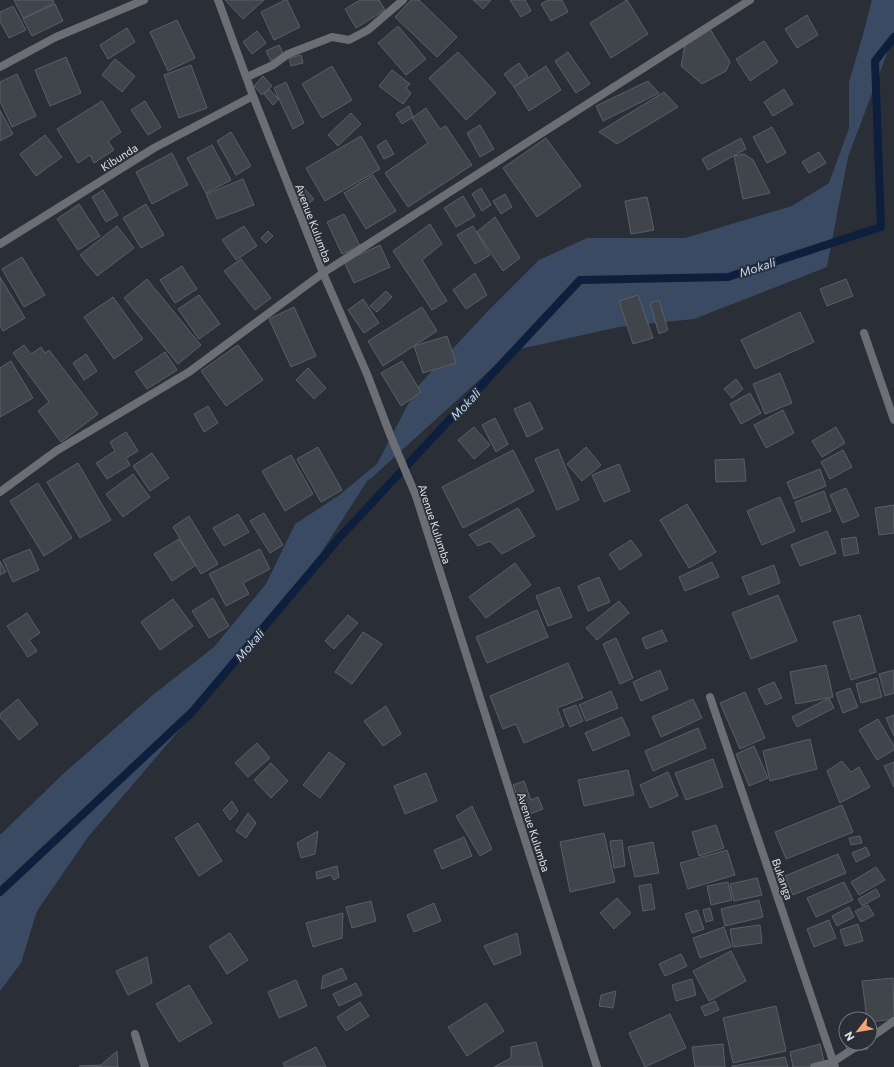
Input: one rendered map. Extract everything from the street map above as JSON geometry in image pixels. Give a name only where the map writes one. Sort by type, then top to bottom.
[{"type":"street","points":[[0,67],[56,38],[144,0]]},
{"type":"street","name":"Avenue Kulumba","points":[[218,0],[322,273],[367,374],[391,437],[416,496],[597,1067]]},
{"type":"street","points":[[247,77],[273,65],[288,54],[332,37],[349,40],[368,30],[403,0]]},
{"type":"street","points":[[0,492],[56,451],[188,372],[322,273],[750,0]]},
{"type":"street","name":"Kibunda","points":[[0,244],[154,148],[254,96]]},
{"type":"street","points":[[864,333],[894,420]]},
{"type":"street","name":"Bukanga","points":[[710,697],[834,1065]]},
{"type":"street","points":[[878,1032],[894,1021]]},
{"type":"street","points":[[135,1034],[145,1067]]},
{"type":"street","points":[[814,1067],[834,1065],[852,1051]]},
{"type":"shaded area","points":[[872,0],[894,0],[894,35],[848,157],[827,267],[694,319],[619,327],[511,351],[368,481],[369,478],[321,553],[222,680],[88,837],[37,911],[21,963],[0,991],[0,835],[62,775],[154,694],[214,647],[266,584],[295,524],[338,496],[377,464],[417,387],[487,312],[539,260],[587,238],[685,238],[792,206],[829,183],[849,128],[849,82]]},
{"type":"building","points":[[14,0],[53,0],[54,3],[23,18]]},
{"type":"building","points":[[225,0],[264,0],[243,19]]},
{"type":"building","points":[[287,0],[300,27],[274,40],[261,12]]},
{"type":"building","points":[[360,0],[379,0],[385,10],[356,28],[345,9]]},
{"type":"building","points":[[411,0],[419,0],[457,37],[437,57],[395,17]]},
{"type":"building","points":[[473,0],[491,0],[483,9]]},
{"type":"building","points":[[510,0],[525,0],[531,11],[521,17]]},
{"type":"building","points":[[548,0],[562,0],[568,12],[551,21],[541,4]]},
{"type":"building","points":[[627,0],[648,34],[611,58],[590,23]]},
{"type":"building","points":[[55,4],[63,21],[32,36],[23,19]]},
{"type":"building","points":[[13,6],[26,30],[9,38],[0,21],[0,12]]},
{"type":"building","points":[[807,15],[818,35],[797,48],[785,29]]},
{"type":"building","points":[[177,20],[195,58],[168,71],[150,32]]},
{"type":"building","points":[[398,26],[426,59],[406,75],[378,43]]},
{"type":"building","points":[[127,28],[135,42],[108,59],[100,45]]},
{"type":"building","points":[[710,29],[730,62],[726,71],[702,84],[681,66],[685,45]]},
{"type":"building","points":[[257,31],[266,43],[252,54],[243,42]]},
{"type":"building","points":[[764,41],[778,62],[750,81],[736,59]]},
{"type":"building","points":[[279,45],[284,55],[271,61],[266,51]]},
{"type":"building","points":[[458,52],[496,93],[466,120],[429,78]]},
{"type":"building","points":[[568,52],[590,84],[576,93],[555,61]]},
{"type":"building","points":[[301,55],[303,63],[291,66],[289,58]]},
{"type":"building","points":[[66,57],[81,93],[50,106],[35,70]]},
{"type":"building","points":[[115,59],[135,76],[122,92],[102,75]]},
{"type":"building","points":[[519,63],[528,76],[514,87],[504,74]]},
{"type":"building","points":[[191,65],[207,108],[179,118],[164,75]]},
{"type":"building","points":[[332,66],[352,100],[322,118],[302,84]]},
{"type":"building","points":[[546,66],[561,90],[529,111],[514,87]]},
{"type":"building","points":[[392,70],[410,84],[406,88],[411,93],[403,104],[379,86]]},
{"type":"building","points":[[17,74],[36,116],[12,127],[0,101],[0,82]]},
{"type":"building","points":[[263,76],[272,86],[262,95],[254,86]]},
{"type":"building","points":[[648,81],[659,93],[603,121],[596,106]]},
{"type":"building","points":[[286,82],[304,123],[293,129],[274,88]]},
{"type":"building","points":[[269,89],[279,99],[273,105],[264,94]]},
{"type":"building","points":[[784,89],[793,104],[773,116],[764,102]]},
{"type":"building","points":[[664,92],[678,107],[617,144],[599,132]]},
{"type":"building","points":[[102,101],[121,132],[108,141],[114,150],[94,163],[90,155],[78,163],[57,129]]},
{"type":"building","points":[[145,101],[161,127],[148,135],[131,110]]},
{"type":"building","points":[[409,106],[413,117],[402,124],[396,114]]},
{"type":"building","points":[[426,108],[440,129],[446,126],[472,165],[408,207],[385,173],[428,143],[412,118]]},
{"type":"building","points":[[0,110],[13,134],[0,141]]},
{"type":"building","points":[[351,113],[361,124],[338,146],[328,135]]},
{"type":"building","points":[[480,125],[494,149],[480,157],[467,133]]},
{"type":"building","points":[[772,127],[786,153],[767,163],[753,137]]},
{"type":"building","points":[[231,132],[251,166],[236,175],[217,141]]},
{"type":"building","points":[[45,135],[62,157],[36,176],[20,154]]},
{"type":"building","points":[[361,136],[380,169],[325,201],[306,168]]},
{"type":"building","points":[[546,138],[581,186],[537,217],[503,168]]},
{"type":"building","points":[[741,138],[746,149],[708,170],[702,159]]},
{"type":"building","points":[[386,140],[394,154],[384,159],[377,146]]},
{"type":"building","points":[[212,145],[231,180],[206,193],[187,158]]},
{"type":"building","points":[[819,152],[826,163],[809,173],[802,162]]},
{"type":"building","points":[[172,153],[188,185],[152,204],[136,172]]},
{"type":"building","points":[[744,154],[753,160],[770,193],[743,199],[734,156]]},
{"type":"building","points":[[373,175],[396,211],[366,229],[344,193]]},
{"type":"building","points":[[243,179],[254,205],[217,219],[206,194]]},
{"type":"building","points":[[304,188],[314,199],[306,206],[296,195]]},
{"type":"building","points":[[481,188],[491,205],[482,211],[472,194]]},
{"type":"building","points":[[103,190],[118,215],[106,222],[92,197]]},
{"type":"building","points":[[505,194],[512,207],[501,214],[493,201]]},
{"type":"building","points":[[463,196],[475,216],[456,227],[444,208]]},
{"type":"building","points":[[647,197],[654,230],[631,234],[625,201]]},
{"type":"building","points":[[79,204],[100,236],[78,250],[57,219]]},
{"type":"building","points":[[146,204],[164,235],[141,248],[123,218]]},
{"type":"building","points":[[344,214],[360,246],[342,254],[327,222]]},
{"type":"building","points":[[495,217],[520,258],[503,271],[477,232]]},
{"type":"building","points":[[430,224],[442,244],[422,260],[447,301],[432,310],[393,251]]},
{"type":"building","points":[[117,226],[134,248],[97,276],[80,255]]},
{"type":"building","points":[[244,226],[257,246],[236,260],[222,240]]},
{"type":"building","points":[[473,226],[490,255],[475,264],[457,235]]},
{"type":"building","points":[[268,231],[273,236],[266,243],[261,238]]},
{"type":"building","points":[[380,245],[390,267],[354,283],[344,262]]},
{"type":"building","points":[[22,257],[45,295],[24,307],[2,269]]},
{"type":"building","points":[[241,259],[271,298],[255,310],[224,271]]},
{"type":"building","points":[[182,266],[197,289],[175,303],[160,280]]},
{"type":"building","points":[[475,273],[487,295],[466,309],[453,290]]},
{"type":"building","points":[[0,277],[25,318],[3,331],[0,326]]},
{"type":"building","points":[[147,279],[201,345],[178,364],[124,298]]},
{"type":"building","points":[[846,279],[853,296],[827,306],[820,289]]},
{"type":"building","points":[[386,291],[392,297],[377,312],[370,306]]},
{"type":"building","points":[[199,295],[220,324],[199,339],[178,309]]},
{"type":"building","points":[[638,295],[653,338],[633,344],[619,301]]},
{"type":"building","points":[[113,297],[143,339],[114,359],[84,317]]},
{"type":"building","points":[[363,299],[379,323],[364,333],[348,310]]},
{"type":"building","points":[[659,300],[668,330],[659,334],[650,303]]},
{"type":"building","points":[[294,307],[316,356],[291,367],[269,319]]},
{"type":"building","points":[[422,307],[437,331],[383,366],[368,341]]},
{"type":"building","points":[[800,312],[814,342],[755,369],[741,340]]},
{"type":"building","points":[[447,336],[456,363],[423,373],[414,346]]},
{"type":"building","points":[[24,345],[31,354],[41,347],[45,353],[49,350],[98,414],[61,442],[38,411],[49,402],[13,353]]},
{"type":"building","points":[[238,345],[263,380],[226,406],[201,371]]},
{"type":"building","points":[[165,352],[177,370],[147,389],[135,372]]},
{"type":"building","points":[[86,354],[97,371],[84,380],[73,363]]},
{"type":"building","points":[[11,361],[33,398],[0,417],[0,368]]},
{"type":"building","points":[[402,361],[421,392],[401,406],[381,373]]},
{"type":"building","points":[[308,368],[326,388],[314,399],[296,380]]},
{"type":"building","points":[[780,373],[792,403],[765,414],[753,384]]},
{"type":"building","points":[[736,379],[743,389],[732,398],[724,389]]},
{"type":"building","points":[[750,393],[761,413],[741,424],[730,404]]},
{"type":"building","points":[[530,402],[543,429],[527,437],[514,409]]},
{"type":"building","points":[[208,406],[218,423],[204,432],[194,414]]},
{"type":"building","points":[[783,410],[794,433],[766,448],[754,425]]},
{"type":"building","points":[[495,418],[508,444],[496,452],[482,425]]},
{"type":"building","points":[[474,427],[490,445],[474,459],[458,440]]},
{"type":"building","points":[[836,427],[845,443],[822,457],[812,441]]},
{"type":"building","points":[[126,432],[138,451],[126,458],[130,465],[107,479],[96,463],[115,451],[110,442]]},
{"type":"building","points":[[318,447],[342,490],[321,502],[297,459]]},
{"type":"building","points":[[586,447],[601,465],[582,481],[567,464]]},
{"type":"building","points":[[558,449],[579,500],[557,510],[535,459]]},
{"type":"building","points":[[513,450],[534,491],[463,528],[442,487]]},
{"type":"building","points":[[843,450],[852,467],[830,479],[821,462]]},
{"type":"building","points":[[152,453],[169,478],[150,491],[133,466]]},
{"type":"building","points":[[291,455],[313,494],[285,511],[262,471]]},
{"type":"building","points":[[744,459],[746,481],[716,482],[715,460]]},
{"type":"building","points":[[78,463],[111,520],[80,538],[47,482]]},
{"type":"building","points":[[619,464],[630,491],[604,502],[592,475]]},
{"type":"building","points":[[820,469],[826,486],[794,499],[787,482]]},
{"type":"building","points":[[133,474],[150,497],[123,517],[106,494]]},
{"type":"building","points":[[38,483],[72,538],[44,556],[10,501]]},
{"type":"building","points":[[846,488],[859,516],[843,523],[830,495]]},
{"type":"building","points":[[824,491],[831,511],[802,522],[795,502]]},
{"type":"building","points":[[780,497],[795,531],[762,545],[747,511]]},
{"type":"building","points":[[687,504],[716,552],[689,568],[660,520]]},
{"type":"building","points":[[894,505],[894,533],[879,535],[875,508]]},
{"type":"building","points":[[518,508],[535,536],[502,554],[490,541],[478,546],[469,535]]},
{"type":"building","points":[[264,513],[283,545],[270,553],[250,521]]},
{"type":"building","points":[[238,514],[249,532],[224,546],[213,528]]},
{"type":"building","points":[[189,516],[218,564],[201,574],[173,527]]},
{"type":"building","points":[[827,531],[836,553],[800,566],[791,545]]},
{"type":"building","points":[[856,537],[859,553],[844,556],[841,539]]},
{"type":"building","points":[[179,539],[196,565],[172,581],[154,554]]},
{"type":"building","points":[[631,540],[642,555],[620,570],[609,554]]},
{"type":"building","points":[[30,549],[39,570],[13,582],[3,560]]},
{"type":"building","points":[[260,549],[270,569],[243,583],[249,594],[226,606],[209,574]]},
{"type":"building","points":[[0,561],[6,572],[0,575]]},
{"type":"building","points":[[712,562],[719,577],[685,591],[679,577]]},
{"type":"building","points":[[515,563],[531,585],[486,618],[469,597]]},
{"type":"building","points":[[774,565],[780,583],[749,595],[742,577]]},
{"type":"building","points":[[599,577],[610,602],[588,611],[578,586]]},
{"type":"building","points":[[559,587],[572,617],[548,626],[536,596]]},
{"type":"building","points":[[778,595],[797,641],[751,659],[732,613]]},
{"type":"building","points":[[213,598],[229,626],[209,638],[192,611]]},
{"type":"building","points":[[173,599],[193,626],[160,650],[141,622]]},
{"type":"building","points":[[619,601],[629,613],[597,640],[586,628]]},
{"type":"building","points":[[537,610],[548,637],[487,663],[476,637]]},
{"type":"building","points":[[27,613],[40,633],[29,640],[37,651],[28,657],[7,626]]},
{"type":"building","points":[[348,615],[358,623],[334,649],[325,641]]},
{"type":"building","points":[[860,615],[876,672],[851,680],[833,622]]},
{"type":"building","points":[[662,630],[667,641],[646,649],[642,638]]},
{"type":"building","points":[[363,632],[382,644],[352,684],[335,672]]},
{"type":"building","points":[[616,638],[633,678],[620,684],[603,644]]},
{"type":"building","points":[[568,663],[583,698],[557,708],[564,726],[524,743],[516,724],[503,729],[490,696]]},
{"type":"building","points":[[826,665],[833,697],[796,704],[790,672]]},
{"type":"building","points":[[660,670],[668,689],[641,701],[633,682]]},
{"type":"building","points":[[894,670],[894,693],[885,696],[879,674]]},
{"type":"building","points":[[877,678],[882,697],[861,703],[856,684]]},
{"type":"building","points":[[774,682],[782,698],[766,705],[758,689]]},
{"type":"building","points":[[850,688],[858,707],[843,713],[836,693]]},
{"type":"building","points":[[611,691],[618,708],[586,721],[579,705]]},
{"type":"building","points":[[745,692],[765,738],[740,749],[720,703]]},
{"type":"building","points":[[829,698],[834,708],[797,727],[792,717]]},
{"type":"building","points":[[18,699],[38,724],[19,740],[0,717],[0,714]]},
{"type":"building","points":[[693,699],[702,718],[661,737],[652,717]]},
{"type":"building","points":[[576,705],[583,721],[570,727],[563,710]]},
{"type":"building","points":[[386,706],[401,734],[383,746],[364,721]]},
{"type":"building","points":[[894,715],[894,736],[886,718]]},
{"type":"building","points":[[622,717],[630,735],[593,751],[585,733]]},
{"type":"building","points":[[878,719],[894,746],[894,750],[877,760],[859,730]]},
{"type":"building","points":[[698,728],[706,748],[653,771],[645,751]]},
{"type":"building","points":[[810,739],[817,769],[770,781],[763,751]]},
{"type":"building","points":[[257,743],[270,758],[248,777],[235,763]]},
{"type":"building","points":[[754,746],[768,778],[749,786],[736,754]]},
{"type":"building","points":[[329,752],[345,764],[320,798],[303,785]]},
{"type":"building","points":[[713,759],[723,787],[686,800],[675,773]]},
{"type":"building","points":[[842,761],[851,772],[859,767],[870,787],[840,803],[827,771]]},
{"type":"building","points":[[894,762],[894,787],[884,766]]},
{"type":"building","points":[[271,763],[288,781],[271,798],[254,780]]},
{"type":"building","points":[[628,770],[634,795],[584,806],[578,780]]},
{"type":"building","points":[[668,772],[678,796],[650,808],[640,785]]},
{"type":"building","points":[[426,773],[437,801],[405,814],[394,786]]},
{"type":"building","points":[[524,781],[531,800],[538,797],[543,809],[525,816],[513,785]]},
{"type":"building","points":[[232,801],[238,811],[230,820],[223,810]]},
{"type":"building","points":[[842,805],[853,832],[786,859],[775,832]]},
{"type":"building","points":[[472,806],[492,849],[480,856],[456,816]]},
{"type":"building","points":[[248,813],[256,823],[246,838],[236,831]]},
{"type":"building","points":[[198,823],[222,861],[199,876],[175,838]]},
{"type":"building","points":[[716,825],[724,848],[699,856],[692,832]]},
{"type":"building","points":[[318,831],[315,854],[301,858],[297,843]]},
{"type":"building","points":[[604,833],[615,882],[570,892],[560,842]]},
{"type":"building","points":[[860,836],[862,843],[851,845],[849,838]]},
{"type":"building","points":[[464,837],[472,856],[442,869],[434,850]]},
{"type":"building","points":[[622,840],[625,866],[614,868],[610,841]]},
{"type":"building","points":[[653,842],[659,873],[635,877],[628,847]]},
{"type":"building","points":[[866,847],[870,855],[856,862],[852,853]]},
{"type":"building","points":[[727,850],[735,875],[688,889],[680,863]]},
{"type":"building","points":[[838,854],[846,873],[793,895],[785,876]]},
{"type":"building","points":[[337,866],[339,877],[334,880],[331,875],[317,879],[316,872]]},
{"type":"building","points":[[876,867],[885,880],[859,895],[851,882]]},
{"type":"building","points":[[757,878],[762,895],[734,901],[730,884]]},
{"type":"building","points":[[728,882],[732,900],[711,905],[707,886]]},
{"type":"building","points":[[844,882],[853,900],[816,917],[807,898]]},
{"type":"building","points":[[651,884],[655,909],[643,911],[639,886]]},
{"type":"building","points":[[876,889],[880,896],[862,906],[858,899]]},
{"type":"building","points":[[617,898],[631,913],[614,929],[600,913]]},
{"type":"building","points":[[759,900],[763,917],[725,926],[721,909]]},
{"type":"building","points":[[371,901],[376,921],[352,928],[346,907]]},
{"type":"building","points":[[434,903],[441,921],[414,932],[407,915]]},
{"type":"building","points":[[868,905],[874,915],[861,922],[855,911]]},
{"type":"building","points":[[849,907],[854,917],[837,926],[832,916]]},
{"type":"building","points":[[710,908],[713,920],[706,922],[703,910]]},
{"type":"building","points":[[697,910],[704,929],[692,933],[685,914]]},
{"type":"building","points":[[343,913],[342,938],[313,947],[306,923]]},
{"type":"building","points":[[829,920],[836,938],[814,947],[807,929]]},
{"type":"building","points":[[858,924],[863,941],[845,946],[840,930]]},
{"type":"building","points":[[760,925],[762,943],[733,947],[730,929]]},
{"type":"building","points":[[724,927],[731,947],[700,958],[693,938]]},
{"type":"building","points":[[230,933],[248,960],[227,974],[209,946]]},
{"type":"building","points":[[517,933],[521,954],[494,965],[484,946]]},
{"type":"building","points":[[731,951],[746,981],[709,1001],[693,971]]},
{"type":"building","points":[[681,954],[687,966],[665,976],[659,964]]},
{"type":"building","points":[[147,957],[152,983],[128,995],[116,971]]},
{"type":"building","points":[[342,968],[347,979],[321,989],[323,976]]},
{"type":"building","points":[[893,978],[894,1019],[878,1021],[878,1011],[866,1011],[862,981]]},
{"type":"building","points":[[692,979],[696,995],[676,1001],[672,985]]},
{"type":"building","points":[[296,980],[307,1006],[279,1018],[268,992]]},
{"type":"building","points":[[356,983],[362,995],[339,1006],[333,994]]},
{"type":"building","points":[[189,985],[212,1023],[179,1042],[156,1004]]},
{"type":"building","points":[[616,991],[613,1008],[599,1006],[601,995]]},
{"type":"building","points":[[715,1001],[719,1010],[705,1016],[701,1007]]},
{"type":"building","points":[[360,1002],[369,1016],[346,1031],[337,1017]]},
{"type":"building","points":[[486,1003],[504,1031],[467,1056],[448,1027]]},
{"type":"building","points":[[776,1006],[786,1051],[733,1063],[723,1018]]},
{"type":"building","points":[[670,1014],[686,1048],[645,1067],[629,1033]]},
{"type":"building","points":[[536,1042],[543,1067],[494,1067],[511,1058],[511,1047]]},
{"type":"building","points":[[723,1044],[725,1067],[695,1067],[692,1047]]},
{"type":"building","points":[[820,1044],[825,1065],[814,1067],[793,1067],[790,1052]]},
{"type":"building","points":[[316,1047],[326,1067],[285,1067],[283,1063]]},
{"type":"building","points":[[117,1051],[118,1067],[79,1066],[101,1065]]},
{"type":"building","points":[[847,1051],[858,1051],[847,1053]]},
{"type":"building","points":[[785,1057],[788,1067],[732,1067],[732,1066]]},
{"type":"waterway","name":"Mokali","points":[[0,892],[192,712],[340,537],[580,280],[728,277],[881,227],[875,61],[894,37]]}]
